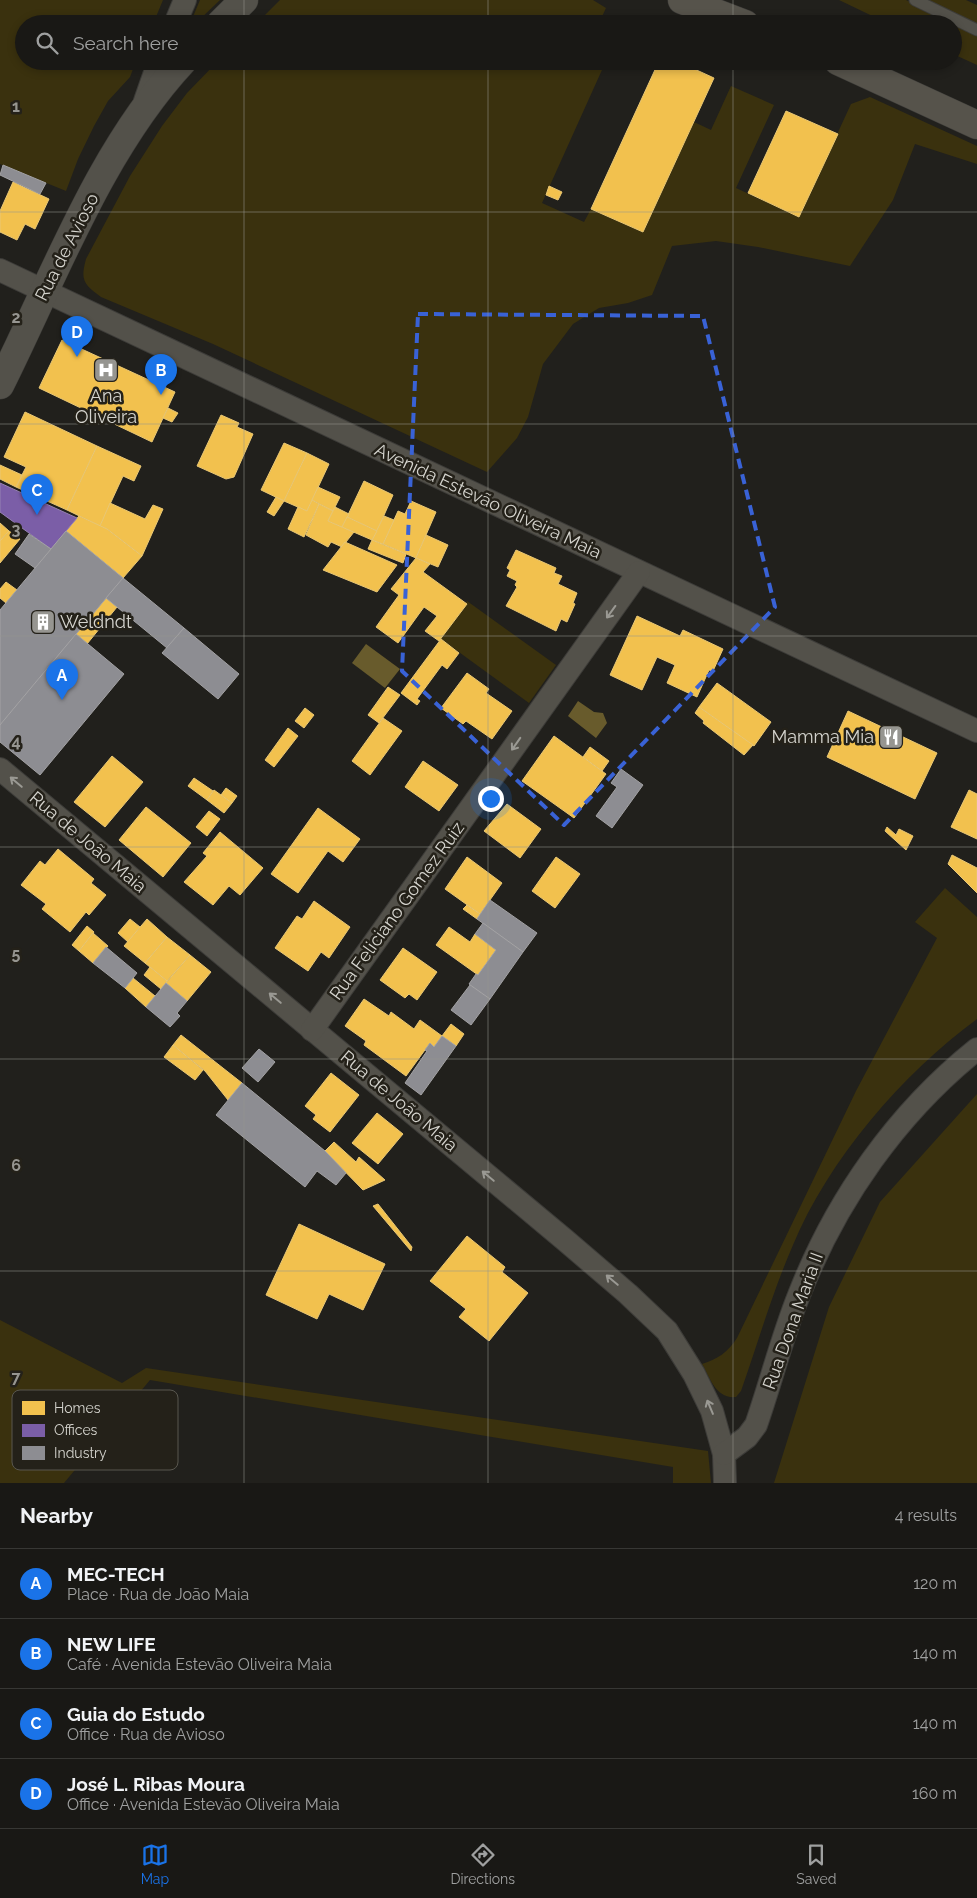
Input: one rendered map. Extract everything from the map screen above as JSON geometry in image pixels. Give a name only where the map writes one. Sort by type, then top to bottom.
[{"type":"main road","points":[[682,0],[720,15]]},
{"type":"main road","points":[[724,0],[749,15]]},
{"type":"main road","points":[[858,70],[977,125]]},
{"type":"street","points":[[179,15],[185,0]]},
{"type":"street","points":[[229,15],[244,0]]},
{"type":"street","name":"Rua de Avioso","points":[[140,113],[157,70]]},
{"type":"street","name":"Rua de Avioso","points":[[0,385],[102,177],[140,113],[175,70]]},
{"type":"street","name":"Avenida Estevão Oliveira Maia","points":[[0,270],[977,731]]},
{"type":"street","name":"Rua Feliciano Gomez Ruiz","points":[[312,1030],[639,572]]},
{"type":"street","name":"Rua de João Maia","points":[[0,770],[565,1240],[628,1294],[667,1331],[694,1374],[712,1411],[724,1454],[725,1483]]},
{"type":"street","name":"Rua Dona Maria II","points":[[724,1454],[747,1437],[756,1425],[799,1295],[844,1201],[867,1165],[894,1131],[926,1095],[977,1049]]},
{"type":"lane","points":[[915,0],[946,15]]},
{"type":"lane","points":[[962,23],[977,30]]},
{"type":"highlighted area","points":[[418,314],[703,316],[775,607],[564,825],[402,671]]},
{"type":"shaded area","points":[[0,0],[163,0],[157,15],[15,15],[15,70],[133,70],[130,77],[108,101],[94,126],[78,159],[66,191],[0,164]]},
{"type":"shaded area","points":[[200,0],[220,0],[204,15],[194,15]]},
{"type":"shaded area","points":[[280,0],[593,0],[606,8],[603,15],[265,15]]},
{"type":"shaded area","points":[[839,0],[906,0],[937,15],[870,15]]},
{"type":"shaded area","points":[[923,0],[966,0],[977,5],[977,25],[962,18],[962,15],[955,15]]},
{"type":"shaded area","points":[[962,27],[977,34],[977,65],[962,58]]},
{"type":"shaded area","points":[[209,70],[602,70],[542,203],[584,222],[591,209],[643,232],[694,122],[711,130],[731,86],[774,105],[736,188],[799,217],[851,104],[870,97],[977,146],[977,164],[915,144],[893,200],[850,266],[758,247],[716,241],[672,246],[652,295],[628,303],[599,308],[573,324],[543,364],[528,417],[517,438],[487,472],[213,344],[101,297],[87,285],[83,272],[86,259],[130,176],[162,126],[187,93]]},
{"type":"shaded area","points":[[467,601],[556,665],[529,703],[441,639]]},
{"type":"shaded area","points":[[366,644],[400,669],[385,688],[352,663]]},
{"type":"shaded area","points":[[578,701],[594,712],[603,713],[607,723],[596,738],[568,716]]},
{"type":"shaded area","points":[[945,888],[977,917],[977,1019],[922,1065],[895,1092],[870,1120],[826,1181],[808,1213],[785,1263],[741,1391],[736,1397],[723,1395],[714,1387],[702,1364],[722,1354],[737,1338],[856,1091],[937,938],[915,922]]},
{"type":"shaded area","points":[[977,1094],[977,1483],[774,1483],[829,1307],[880,1202]]},
{"type":"shaded area","points":[[0,1320],[122,1383],[146,1368],[708,1451],[711,1483],[673,1483],[673,1467],[150,1380],[142,1390],[12,1390],[12,1470],[75,1470],[64,1483],[0,1483]]},
{"type":"building: Homes","points":[[655,70],[697,70],[714,78],[643,232],[591,209]]},
{"type":"building: Homes","points":[[786,111],[838,134],[799,217],[748,193]]},
{"type":"building: Homes","points":[[13,182],[49,199],[35,229],[25,224],[17,240],[0,232],[0,211]]},
{"type":"building: Homes","points":[[549,186],[562,192],[558,200],[546,195]]},
{"type":"building: Homes","points":[[62,340],[175,392],[152,442],[39,388]]},
{"type":"building: Homes","points":[[168,408],[178,413],[172,422],[163,418]]},
{"type":"building: Homes","points":[[25,412],[97,446],[67,510],[16,487],[26,467],[4,457]]},
{"type":"building: Homes","points":[[221,415],[239,423],[237,427],[253,434],[234,477],[226,479],[197,466]]},
{"type":"building: Homes","points":[[284,443],[307,453],[284,501],[261,490]]},
{"type":"building: Homes","points":[[97,446],[141,466],[134,481],[123,476],[100,526],[67,510]]},
{"type":"building: Homes","points":[[307,453],[329,464],[307,511],[284,501]]},
{"type":"building: Homes","points":[[0,465],[22,475],[16,487],[0,479]]},
{"type":"building: Homes","points":[[364,481],[393,495],[377,531],[347,517]]},
{"type":"building: Homes","points":[[318,487],[340,497],[333,511],[312,500]]},
{"type":"building: Homes","points":[[276,497],[284,501],[274,516],[267,512]]},
{"type":"building: Homes","points":[[312,500],[319,504],[304,537],[288,529],[298,507],[307,511]]},
{"type":"building: Homes","points":[[411,501],[436,512],[416,558],[383,544],[398,511],[405,514]]},
{"type":"building: Homes","points":[[110,503],[145,519],[153,505],[163,509],[142,556],[107,529],[100,526]]},
{"type":"building: Homes","points":[[319,504],[333,511],[328,521],[354,532],[342,547],[331,542],[328,547],[306,535]]},
{"type":"building: Homes","points":[[335,507],[349,514],[342,527],[328,521]]},
{"type":"building: Homes","points":[[79,516],[107,529],[142,556],[123,578],[66,531]]},
{"type":"building: Homes","points":[[384,516],[394,520],[383,544],[372,540]]},
{"type":"building: Homes","points":[[347,517],[377,531],[372,540],[342,527]]},
{"type":"building: Homes","points":[[0,523],[9,531],[0,541]]},
{"type":"building: Homes","points":[[9,531],[20,539],[0,563],[0,541]]},
{"type":"building: Homes","points":[[426,535],[448,545],[438,567],[416,558]]},
{"type":"building: Homes","points":[[372,540],[406,554],[403,563],[368,549]]},
{"type":"building: Homes","points":[[345,542],[397,565],[377,592],[323,570]]},
{"type":"building: Homes","points":[[516,550],[556,568],[554,573],[562,576],[558,584],[577,593],[573,603],[575,604],[567,622],[561,619],[556,631],[506,606],[517,587],[515,585],[517,581],[507,576],[510,570],[507,568]]},
{"type":"building: Homes","points":[[416,558],[430,564],[423,572],[467,604],[439,641],[425,631],[437,616],[424,607],[398,643],[376,627],[399,595],[391,589]]},
{"type":"building: Homes","points":[[6,582],[17,590],[6,603],[0,598],[0,589]]},
{"type":"building: Homes","points":[[106,598],[117,607],[87,644],[76,634]]},
{"type":"building: Homes","points":[[637,616],[680,636],[683,630],[723,649],[713,671],[709,670],[697,697],[667,683],[675,665],[657,657],[642,690],[610,675]]},
{"type":"building: Homes","points":[[441,639],[459,653],[447,669],[442,665],[417,699],[420,701],[417,705],[401,693]]},
{"type":"building: Homes","points":[[467,673],[489,689],[486,693],[512,711],[492,739],[466,721],[463,724],[441,708]]},
{"type":"building: Homes","points":[[717,683],[771,722],[754,746],[699,707]]},
{"type":"building: Homes","points":[[388,687],[400,695],[379,723],[368,715]]},
{"type":"building: Homes","points":[[699,707],[753,745],[744,755],[703,723],[704,721],[695,713]]},
{"type":"building: Homes","points":[[305,708],[314,715],[304,728],[295,721]]},
{"type":"building: Homes","points":[[848,711],[937,753],[915,799],[827,757]]},
{"type":"building: Homes","points":[[383,718],[402,731],[370,775],[352,761]]},
{"type":"building: Homes","points":[[288,728],[298,736],[274,767],[265,760]]},
{"type":"building: Homes","points":[[554,736],[606,774],[574,818],[522,781]]},
{"type":"building: Homes","points":[[590,747],[609,761],[602,771],[583,757]]},
{"type":"building: Homes","points":[[112,756],[143,782],[105,827],[74,802]]},
{"type":"building: Homes","points":[[423,761],[458,785],[439,811],[405,787]]},
{"type":"building: Homes","points":[[194,778],[213,791],[207,800],[188,786]]},
{"type":"building: Homes","points":[[226,788],[237,796],[232,803],[221,795]]},
{"type":"building: Homes","points":[[214,790],[232,803],[224,813],[207,800]]},
{"type":"building: Homes","points":[[969,790],[977,794],[977,839],[951,827]]},
{"type":"building: Homes","points":[[507,804],[541,829],[520,858],[484,831]]},
{"type":"building: Homes","points":[[146,807],[191,843],[163,877],[119,840]]},
{"type":"building: Homes","points":[[318,808],[360,839],[343,862],[328,851],[298,893],[271,874]]},
{"type":"building: Homes","points":[[209,811],[220,819],[207,836],[196,827]]},
{"type":"building: Homes","points":[[887,827],[896,835],[899,829],[913,836],[906,850],[885,831]]},
{"type":"building: Homes","points":[[220,832],[263,868],[240,895],[229,886],[213,905],[184,882],[207,856],[203,853]]},
{"type":"building: Homes","points":[[58,849],[94,879],[91,883],[106,895],[89,915],[86,912],[70,932],[42,909],[46,904],[21,885],[40,861],[45,865]]},
{"type":"building: Homes","points":[[952,855],[977,868],[977,893],[948,864]]},
{"type":"building: Homes","points":[[467,857],[502,883],[480,914],[445,889]]},
{"type":"building: Homes","points":[[556,857],[580,874],[555,908],[532,891]]},
{"type":"building: Homes","points":[[314,901],[350,927],[329,958],[321,952],[308,971],[275,948],[297,916],[302,919]]},
{"type":"building: Homes","points":[[467,905],[480,914],[477,919],[463,909]]},
{"type":"building: Homes","points":[[130,919],[140,927],[128,942],[118,933]]},
{"type":"building: Homes","points":[[147,919],[167,937],[145,963],[124,946]]},
{"type":"building: Homes","points":[[87,926],[94,932],[79,951],[72,945]]},
{"type":"building: Homes","points":[[449,927],[470,942],[475,934],[496,950],[478,975],[436,945]]},
{"type":"building: Homes","points":[[93,933],[108,946],[93,963],[79,951]]},
{"type":"building: Homes","points":[[167,937],[190,955],[167,981],[145,963]]},
{"type":"building: Homes","points":[[403,948],[437,972],[417,1000],[409,994],[405,998],[380,980]]},
{"type":"building: Homes","points":[[190,955],[211,972],[187,1001],[166,983]]},
{"type":"building: Homes","points":[[150,967],[167,981],[161,989],[144,975]]},
{"type":"building: Homes","points":[[133,978],[155,996],[146,1007],[125,988]]},
{"type":"building: Homes","points":[[364,999],[389,1016],[391,1012],[414,1029],[420,1020],[442,1036],[434,1047],[430,1043],[406,1076],[364,1045],[366,1041],[345,1026]]},
{"type":"building: Homes","points":[[451,1024],[464,1034],[456,1046],[442,1036]]},
{"type":"building: Homes","points":[[181,1035],[242,1083],[228,1100],[205,1071],[173,1045]]},
{"type":"building: Homes","points":[[173,1045],[203,1070],[195,1080],[164,1057]]},
{"type":"building: Homes","points":[[331,1073],[359,1095],[330,1132],[313,1119],[316,1115],[305,1106]]},
{"type":"building: Homes","points":[[377,1113],[403,1134],[378,1164],[352,1143]]},
{"type":"building: Homes","points":[[334,1142],[356,1162],[359,1157],[385,1180],[363,1190],[325,1151]]},
{"type":"building: Homes","points":[[378,1204],[412,1247],[411,1251],[373,1206]]},
{"type":"building: Homes","points":[[299,1224],[385,1264],[363,1310],[329,1294],[317,1319],[266,1295]]},
{"type":"building: Homes","points":[[467,1236],[505,1267],[502,1272],[528,1293],[489,1341],[459,1317],[466,1309],[430,1281]]},
{"type":"building: Offices","points":[[0,483],[77,518],[51,549],[0,512]]},
{"type":"building: Industry","points":[[3,165],[46,183],[40,194],[0,175]]},
{"type":"building: Industry","name":"Weldndt","points":[[66,531],[123,578],[0,725],[0,610]]},
{"type":"building: Industry","points":[[29,534],[51,549],[35,568],[15,554]]},
{"type":"building: Industry","points":[[123,578],[184,628],[167,648],[106,598]]},
{"type":"building: Industry","points":[[184,628],[239,674],[218,699],[162,653]]},
{"type":"building: Industry","points":[[76,634],[124,674],[40,775],[0,742],[0,725]]},
{"type":"building: Industry","points":[[621,769],[643,785],[612,828],[596,816],[617,787],[611,783]]},
{"type":"building: Industry","points":[[490,900],[537,933],[523,952],[477,919]]},
{"type":"building: Industry","points":[[483,923],[523,952],[490,999],[469,984],[496,950],[475,934]]},
{"type":"building: Industry","points":[[106,947],[137,973],[125,988],[93,963]]},
{"type":"building: Industry","points":[[166,983],[187,1001],[177,1013],[180,1016],[170,1027],[146,1007]]},
{"type":"building: Industry","points":[[470,985],[490,999],[471,1025],[451,1010]]},
{"type":"building: Industry","points":[[442,1036],[456,1046],[421,1095],[405,1083],[427,1051],[425,1050],[430,1043],[434,1047]]},
{"type":"building: Industry","points":[[259,1049],[275,1062],[258,1082],[242,1068]]},
{"type":"building: Industry","points":[[242,1083],[325,1151],[346,1173],[336,1185],[317,1171],[305,1187],[216,1115]]},
{"type":"place","name":"José L. Ribas Moura","points":[[77,357]]},
{"type":"place","name":"Ana Oliveira","points":[[106,370]]},
{"type":"place","name":"NEW LIFE","points":[[161,395]]},
{"type":"place","name":"Guia do Estudo","points":[[37,515]]},
{"type":"place","name":"Weldndt","points":[[43,622]]},
{"type":"place","name":"MEC-TECH","points":[[62,700]]},
{"type":"place","name":"Mamma Mia","points":[[891,737]]}]
